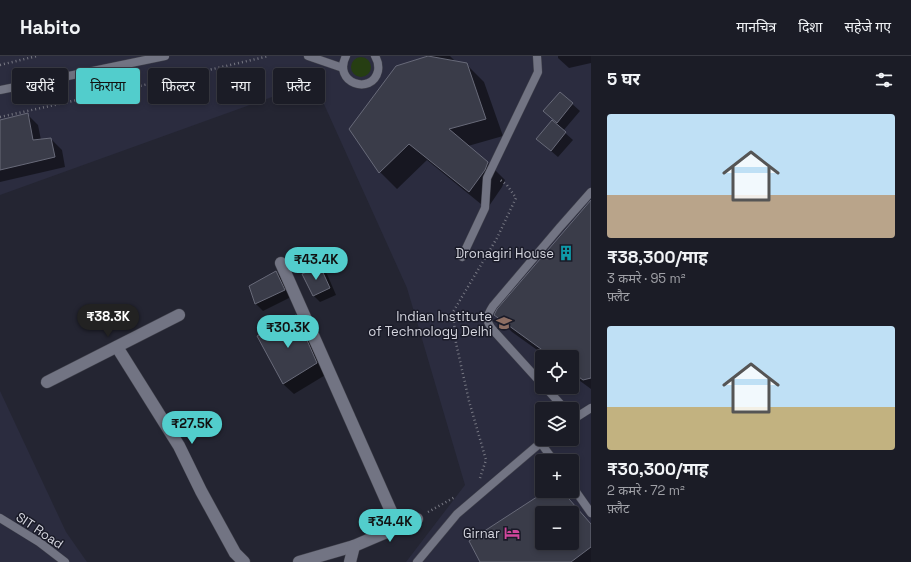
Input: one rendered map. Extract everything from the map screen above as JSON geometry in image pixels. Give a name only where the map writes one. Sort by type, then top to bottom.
[{"type":"street","points":[[281,263],[398,527]]},
{"type":"street","points":[[47,382],[179,315]]},
{"type":"street","points":[[117,347],[179,446],[201,491],[236,553],[244,562]]},
{"type":"street","points":[[299,562],[354,546],[417,519]]},
{"type":"street","points":[[350,562],[354,546]]},
{"type":"lane","points":[[0,90],[165,56]]},
{"type":"lane","points":[[308,56],[343,68]]},
{"type":"lane","points":[[346,56],[343,68],[344,74],[347,79],[358,84],[369,83],[374,79],[379,69],[375,56]]},
{"type":"lane","points":[[462,258],[485,208],[487,178],[538,72],[537,56]]},
{"type":"lane","points":[[535,376],[487,323],[487,317],[493,306],[591,192]]},
{"type":"lane","points":[[551,394],[559,402]]},
{"type":"lane","points":[[579,415],[591,408]]},
{"type":"lane","points":[[417,562],[457,514],[537,446]]},
{"type":"lane","points":[[579,496],[591,513]]},
{"type":"lane","name":"SIT Road","points":[[0,518],[39,542],[65,562]]},
{"type":"path","points":[[0,65],[37,56]]},
{"type":"path","points":[[0,117],[269,56]]},
{"type":"path","points":[[479,480],[486,460],[467,394],[456,343],[453,312],[496,238],[516,198],[507,185],[490,172]]},
{"type":"path","points":[[417,519],[458,496]]},
{"type":"shaded area","name":"Indian Institute of Technology Delhi","points":[[0,56],[591,56],[591,562],[406,562],[465,485],[407,288],[324,104],[325,68],[273,68],[273,97],[265,100],[265,68],[217,68],[217,104],[253,104],[0,195]]},
{"type":"shaded area","points":[[0,391],[66,532],[87,562],[0,562]]},
{"type":"green space","points":[[357,57],[365,57],[371,63],[371,71],[365,77],[357,77],[351,71],[351,63]]},
{"type":"building","points":[[428,56],[467,63],[486,119],[449,129],[488,162],[485,170],[469,192],[409,144],[379,173],[349,129],[396,66]]},
{"type":"building","points":[[560,92],[573,103],[557,123],[543,111]]},
{"type":"building","points":[[28,113],[33,140],[51,138],[55,157],[0,170],[0,120]]},
{"type":"building","points":[[552,120],[566,132],[551,151],[536,139]]},
{"type":"building","name":"Dronagiri House","points":[[591,200],[591,378],[583,380],[579,377],[579,350],[542,350],[494,315],[497,309]]},
{"type":"building","points":[[320,266],[330,288],[313,296],[302,274]]},
{"type":"building","points":[[276,271],[285,290],[255,304],[249,286]]},
{"type":"building","points":[[296,315],[317,363],[283,384],[257,336]]},
{"type":"building","name":"Girnar","points":[[535,498],[568,498],[575,506],[535,506],[535,550],[579,550],[579,510],[591,524],[591,547],[571,562],[480,562],[469,541]]},
{"type":"place","name":"Dronagiri House","points":[[566,253]]},
{"type":"place","name":"Indian Institute of Technology Delhi","points":[[504,323]]},
{"type":"place","name":"Girnar","points":[[512,533]]}]
